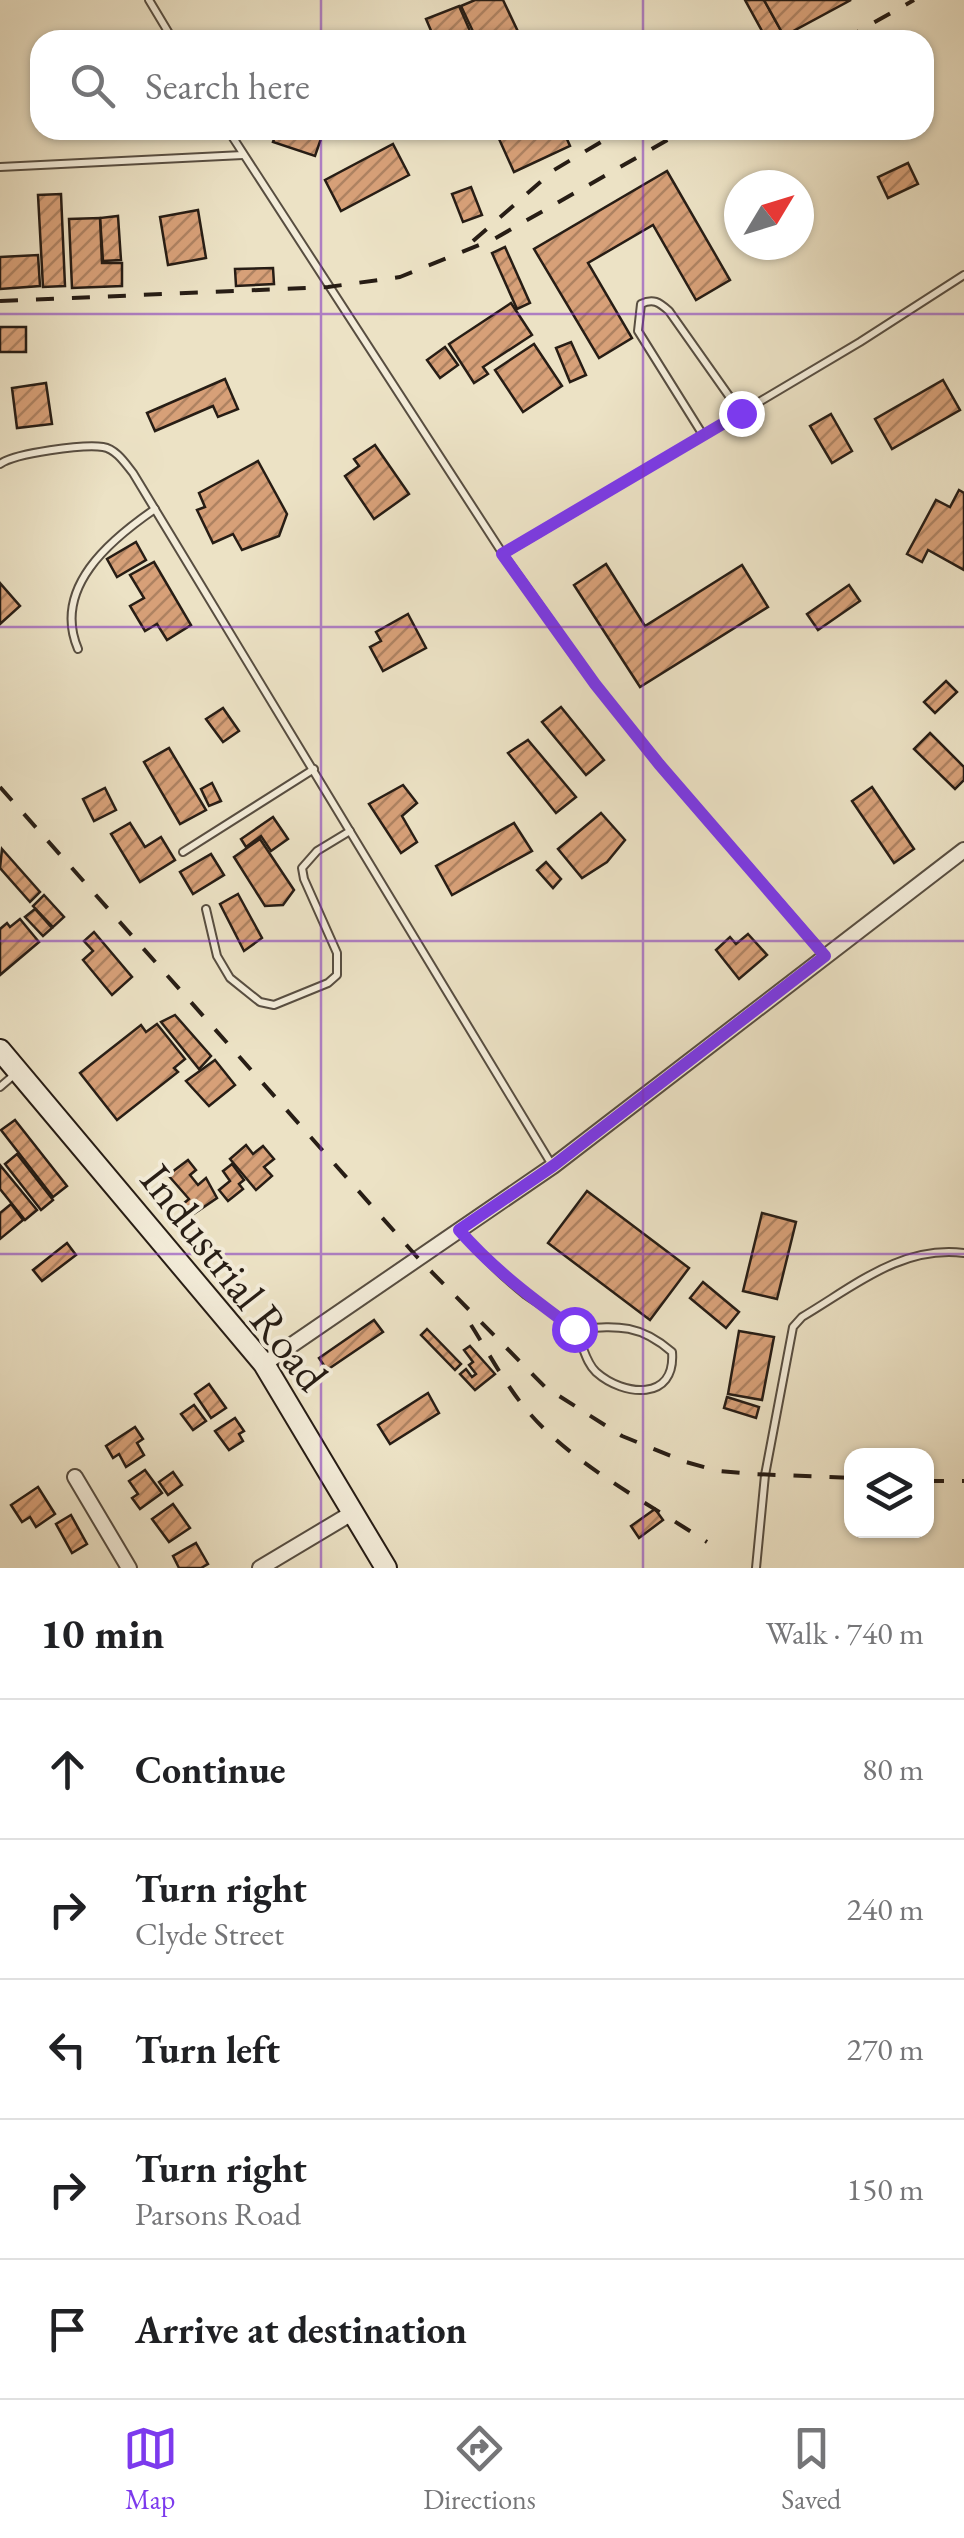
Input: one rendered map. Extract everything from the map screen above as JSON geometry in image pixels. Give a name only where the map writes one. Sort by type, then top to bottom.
[{"type":"street","points":[[264,1364],[553,1166],[964,850]]},
{"type":"street","name":"Industrial Road","points":[[0,1050],[264,1364],[386,1568]]},
{"type":"street","points":[[76,1477],[129,1568]]},
{"type":"street","points":[[260,1568],[352,1513]]},
{"type":"lane","points":[[149,0],[167,30]]},
{"type":"lane","points":[[234,140],[502,554],[595,684],[825,956]]},
{"type":"lane","points":[[0,168],[244,155]]},
{"type":"lane","points":[[502,554],[964,276]]},
{"type":"lane","points":[[703,435],[638,331],[641,304],[649,300],[658,302],[669,311],[741,413]]},
{"type":"lane","points":[[0,464],[18,454],[105,447],[126,464],[553,1166]]},
{"type":"lane","points":[[78,649],[71,633],[71,618],[84,575],[114,540],[155,509]]},
{"type":"lane","points":[[182,852],[314,769]]},
{"type":"lane","points":[[206,909],[217,956],[230,978],[246,994],[274,1005],[328,982],[336,975],[339,962],[302,868],[317,852],[350,831]]},
{"type":"lane","points":[[0,1087],[18,1072]]},
{"type":"lane","points":[[459,1230],[525,1293],[574,1329],[595,1371],[620,1386],[645,1391],[665,1382],[674,1369],[672,1352],[653,1336],[626,1326],[574,1329]]},
{"type":"lane","points":[[756,1568],[765,1475],[793,1327],[802,1317],[904,1257],[947,1251],[964,1254]]},
{"type":"building","points":[[475,0],[503,0],[517,30],[472,30],[461,6]]},
{"type":"building","points":[[745,0],[764,0],[781,30],[762,30]]},
{"type":"building","points":[[764,0],[851,0],[795,30],[781,30]]},
{"type":"building","points":[[459,6],[470,30],[431,30],[426,19]]},
{"type":"building","points":[[274,140],[321,140],[315,156]]},
{"type":"building","points":[[500,140],[567,140],[570,146],[514,172]]},
{"type":"building","points":[[393,144],[409,175],[341,211],[325,180]]},
{"type":"building","points":[[908,163],[918,184],[888,198],[878,177]]},
{"type":"building","points":[[667,171],[730,280],[696,300],[653,225],[588,263],[632,338],[599,358],[534,249]]},
{"type":"building","points":[[471,187],[482,215],[463,222],[452,194]]},
{"type":"building","points":[[61,194],[65,286],[43,287],[38,195]]},
{"type":"building","points":[[198,210],[206,258],[168,265],[160,217]]},
{"type":"building","points":[[118,216],[121,260],[103,261],[100,218]]},
{"type":"building","points":[[100,218],[102,263],[122,263],[122,286],[72,288],[69,219]]},
{"type":"building","points":[[505,247],[530,303],[517,309],[492,253]]},
{"type":"building","points":[[38,255],[40,286],[0,289],[0,257]]},
{"type":"building","points":[[273,268],[274,284],[236,286],[235,269]]},
{"type":"building","points":[[511,303],[532,335],[483,367],[488,374],[474,383],[449,344]]},
{"type":"building","points":[[0,327],[26,327],[26,352],[0,352]]},
{"type":"building","points":[[571,342],[586,375],[570,382],[556,348]]},
{"type":"building","points":[[534,344],[562,386],[523,412],[495,370]]},
{"type":"building","points":[[445,347],[458,365],[440,378],[427,360]]},
{"type":"building","points":[[225,379],[238,409],[218,417],[213,406],[155,431],[147,413]]},
{"type":"building","points":[[943,380],[960,410],[892,449],[875,419]]},
{"type":"building","points":[[46,383],[52,424],[17,428],[12,388]]},
{"type":"building","points":[[831,414],[852,451],[832,463],[810,426]]},
{"type":"building","points":[[375,445],[409,494],[374,519],[345,476],[359,466],[354,459]]},
{"type":"building","points":[[258,461],[287,514],[279,536],[242,550],[233,534],[213,543],[197,510],[205,507],[199,493]]},
{"type":"building","points":[[959,490],[964,493],[964,570],[928,550],[922,562],[907,554],[936,500],[950,507]]},
{"type":"building","points":[[136,542],[146,560],[117,577],[107,559]]},
{"type":"building","points":[[154,562],[191,625],[167,640],[157,624],[145,631],[130,606],[144,598],[130,575]]},
{"type":"building","points":[[606,564],[645,626],[742,565],[768,607],[640,687],[574,585]]},
{"type":"building","points":[[0,583],[20,606],[0,624]]},
{"type":"building","points":[[849,585],[860,601],[818,630],[807,614]]},
{"type":"building","points":[[408,614],[426,648],[383,671],[370,647],[381,641],[376,632]]},
{"type":"building","points":[[946,681],[957,692],[935,713],[924,702]]},
{"type":"building","points":[[561,707],[604,760],[586,775],[542,722]]},
{"type":"building","points":[[223,708],[239,731],[223,742],[206,719]]},
{"type":"building","points":[[930,733],[964,767],[964,780],[955,789],[914,749]]},
{"type":"building","points":[[528,740],[576,797],[556,813],[508,753]]},
{"type":"building","points":[[169,748],[206,810],[180,824],[144,762]]},
{"type":"building","points":[[212,783],[221,801],[209,806],[201,789]]},
{"type":"building","points":[[403,785],[417,803],[402,816],[417,842],[401,853],[369,804]]},
{"type":"building","points":[[872,787],[914,849],[894,863],[852,801]]},
{"type":"building","points":[[105,788],[116,810],[94,821],[83,799]]},
{"type":"building","points":[[601,813],[625,840],[607,862],[582,878],[558,849]]},
{"type":"building","points":[[273,817],[288,839],[271,851],[261,836],[246,847],[241,839]]},
{"type":"building","points":[[130,823],[145,847],[161,837],[175,860],[140,882],[111,834]]},
{"type":"building","points":[[514,823],[532,851],[452,895],[436,866]]},
{"type":"building","points":[[260,839],[294,890],[283,905],[265,906],[234,857]]},
{"type":"building","points":[[2,849],[40,892],[30,902],[0,868]]},
{"type":"building","points":[[211,854],[224,875],[193,894],[180,872]]},
{"type":"building","points":[[546,862],[561,879],[553,888],[537,870]]},
{"type":"building","points":[[238,894],[262,938],[244,951],[220,904]]},
{"type":"building","points":[[44,895],[64,917],[53,927],[33,906]]},
{"type":"building","points":[[35,909],[52,928],[43,936],[25,917]]},
{"type":"building","points":[[20,919],[39,942],[0,975],[0,929]]},
{"type":"building","points":[[94,932],[132,977],[112,995],[83,960],[93,951],[84,941]]},
{"type":"building","points":[[748,934],[767,955],[739,979],[716,950],[730,937],[736,944]]},
{"type":"building","points":[[175,1015],[211,1056],[199,1069],[161,1022]]},
{"type":"building","points":[[157,1024],[185,1059],[174,1068],[178,1072],[117,1120],[80,1073],[141,1025],[146,1032]]},
{"type":"building","points":[[215,1060],[235,1085],[209,1106],[186,1081]]},
{"type":"building","points":[[15,1120],[67,1186],[53,1197],[1,1130]]},
{"type":"building","points":[[246,1145],[253,1154],[263,1146],[274,1159],[264,1167],[272,1176],[256,1190],[230,1159]]},
{"type":"building","points":[[17,1154],[53,1200],[41,1210],[5,1164]]},
{"type":"building","points":[[188,1160],[196,1170],[190,1175],[198,1185],[206,1178],[217,1198],[192,1215],[183,1204],[189,1199],[168,1175]]},
{"type":"building","points":[[232,1164],[244,1180],[239,1184],[243,1189],[228,1201],[219,1190],[230,1181],[223,1171]]},
{"type":"building","points":[[0,1165],[37,1210],[25,1220],[0,1189]]},
{"type":"building","points":[[587,1191],[689,1268],[650,1320],[548,1243]]},
{"type":"building","points":[[11,1204],[23,1220],[0,1239],[0,1213]]},
{"type":"building","points":[[762,1213],[796,1222],[777,1299],[743,1291]]},
{"type":"building","points":[[67,1243],[76,1255],[42,1281],[33,1270]]},
{"type":"building","points":[[703,1282],[739,1312],[726,1328],[690,1298]]},
{"type":"building","points":[[374,1320],[383,1332],[327,1370],[319,1358]]},
{"type":"building","points":[[427,1329],[461,1364],[455,1370],[421,1335]]},
{"type":"building","points":[[739,1331],[774,1337],[762,1400],[728,1394]]},
{"type":"building","points":[[470,1346],[495,1374],[475,1390],[460,1374],[466,1369],[472,1377],[476,1374],[464,1350]]},
{"type":"building","points":[[209,1384],[226,1408],[211,1418],[195,1394]]},
{"type":"building","points":[[428,1393],[439,1413],[390,1444],[378,1425]]},
{"type":"building","points":[[727,1397],[759,1407],[756,1418],[724,1408]]},
{"type":"building","points":[[194,1405],[206,1421],[193,1430],[181,1414]]},
{"type":"building","points":[[235,1418],[244,1431],[239,1434],[243,1441],[229,1450],[215,1431]]},
{"type":"building","points":[[135,1427],[143,1439],[137,1443],[144,1455],[126,1467],[119,1454],[113,1458],[106,1446]]},
{"type":"building","points":[[145,1470],[162,1493],[140,1509],[132,1498],[138,1494],[129,1481]]},
{"type":"building","points":[[173,1472],[182,1485],[168,1495],[159,1482]]},
{"type":"building","points":[[38,1487],[55,1514],[36,1527],[30,1517],[22,1522],[11,1505]]},
{"type":"building","points":[[173,1504],[190,1528],[169,1542],[152,1519]]},
{"type":"building","points":[[655,1509],[663,1520],[639,1538],[631,1526]]},
{"type":"building","points":[[71,1515],[87,1544],[72,1553],[56,1524]]},
{"type":"building","points":[[196,1543],[208,1564],[201,1568],[179,1568],[173,1556]]},
{"type":"railway","points":[[861,30],[914,0]]},
{"type":"railway","points":[[473,241],[554,170],[604,140]]},
{"type":"railway","points":[[0,301],[328,287],[400,277],[494,239],[667,140]]},
{"type":"railway","points":[[0,787],[418,1258],[545,1387],[622,1436],[686,1462],[718,1471],[844,1478]]},
{"type":"railway","points":[[471,1325],[514,1394],[549,1434],[592,1468],[707,1542]]},
{"type":"railway","points":[[934,1481],[964,1481]]},
{"type":"route","points":[[574,1329],[525,1293],[459,1230],[553,1166],[825,956],[659,764],[595,684],[502,554],[741,413]]}]
